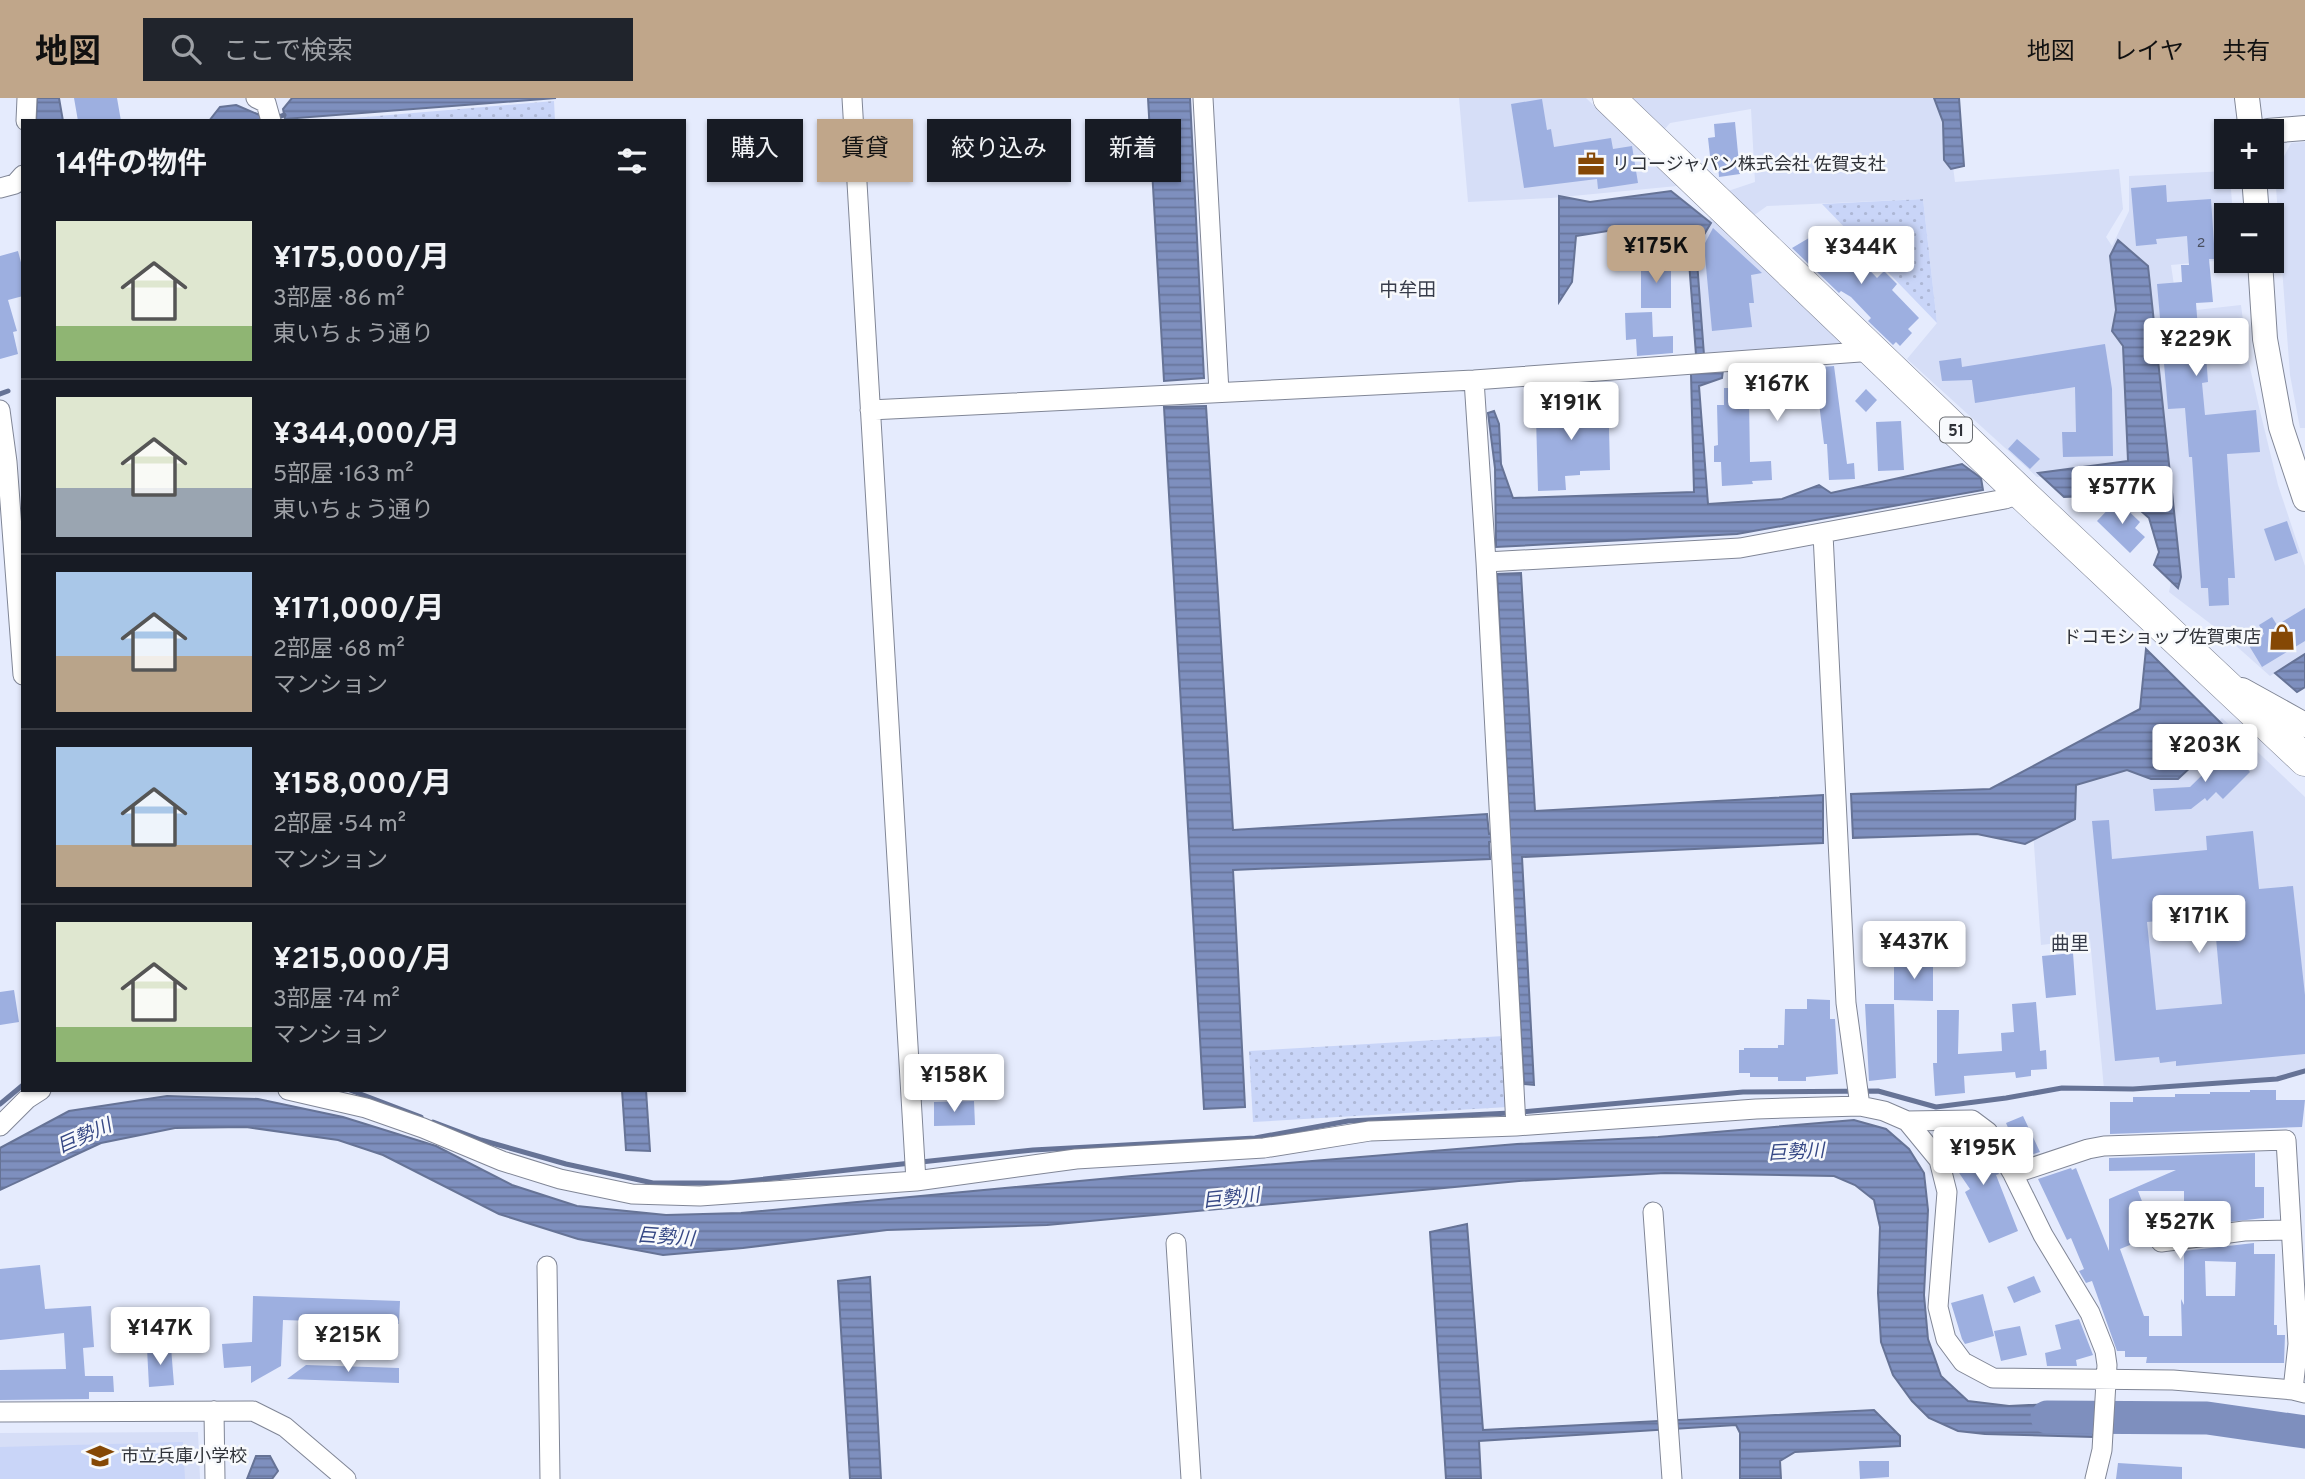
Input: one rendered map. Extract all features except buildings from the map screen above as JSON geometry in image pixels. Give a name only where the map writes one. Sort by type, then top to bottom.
[{"type":"main road","name":"51","points":[[1609,98],[2021,493],[2305,760]]},
{"type":"street","points":[[26,119],[27,98]]},
{"type":"street","points":[[852,98],[916,1181]]},
{"type":"street","points":[[1203,98],[1219,392]]},
{"type":"street","points":[[2246,98],[2249,119]]},
{"type":"street","points":[[2284,130],[2305,128]]},
{"type":"street","points":[[0,188],[15,184],[21,177]]},
{"type":"street","points":[[2261,273],[2265,340],[2281,427],[2305,499]]},
{"type":"street","points":[[870,410],[1474,380],[1874,351]]},
{"type":"street","points":[[1474,380],[1515,1117]]},
{"type":"street","points":[[0,410],[8,452],[21,645]]},
{"type":"street","points":[[1486,562],[1740,548],[2005,499],[2021,493]]},
{"type":"street","points":[[1824,534],[1846,1003],[1859,1096]]},
{"type":"street","points":[[2214,674],[2305,725]]},
{"type":"street","points":[[0,1126],[38,1092]]},
{"type":"street","points":[[311,1093],[366,1108],[502,1161],[560,1180],[632,1194],[700,1196],[916,1181],[1076,1159],[1264,1148],[1370,1131],[1515,1117],[1756,1109],[1859,1096],[1907,1121],[1972,1120],[1988,1132],[2013,1174],[2043,1235],[2090,1313],[2105,1351],[2107,1365],[2102,1450],[2095,1479]]},
{"type":"street","points":[[1907,1121],[1939,1160],[1947,1192],[1938,1307],[1946,1339],[1963,1362],[1993,1378],[2173,1380],[2299,1392],[2286,1140],[2105,1146],[2013,1174]]},
{"type":"street","points":[[1653,1212],[1672,1479]]},
{"type":"street","points":[[2161,1242],[2244,1231],[2291,1230]]},
{"type":"street","points":[[1176,1243],[1191,1479]]},
{"type":"street","points":[[547,1266],[551,1479]]},
{"type":"street","points":[[214,1411],[215,1479]]},
{"type":"street","points":[[0,1412],[253,1411],[285,1427],[346,1479]]},
{"type":"shaded area","points":[[1459,98],[1586,98],[1677,186],[1551,198],[1468,202]]},
{"type":"shaded area","points":[[1630,98],[1944,98],[1955,182],[2119,169],[2123,209],[2106,237],[2112,246],[2129,211],[2129,176],[2214,172],[2214,189],[2231,189],[2232,203],[2214,203],[2214,261],[2171,265],[2178,312],[2241,305],[2248,359],[2278,485],[2305,566],[2305,654],[2270,676],[2216,628],[2169,592],[2174,567],[2136,466],[2037,477],[1907,359],[1937,323],[1923,199],[1767,206],[1753,216],[1728,191],[1755,182],[1751,109],[1670,123],[1664,130]]},
{"type":"shaded area","points":[[554,101],[555,119],[342,119]]},
{"type":"shaded area","points":[[2305,142],[2305,428],[2300,428],[2290,375],[2282,273],[2284,203],[2277,203],[2276,189],[2284,189],[2284,157],[2291,143]]},
{"type":"shaded area","points":[[1923,199],[1937,323],[1822,204]]},
{"type":"shaded area","points":[[1711,218],[1848,348],[1699,359],[1692,238]]},
{"type":"shaded area","points":[[2222,718],[2305,797],[2305,1071],[2277,1079],[2104,1089],[2090,939],[2041,945],[2031,802],[2136,752],[2173,763]]},
{"type":"shaded area","points":[[1504,1036],[1508,1107],[1253,1122],[1249,1051]]},
{"type":"shaded area","name":"市立兵庫小学校","points":[[198,1432],[200,1479],[0,1479],[0,1433]]},
{"type":"shaded area","name":"市立兵庫小学校","points":[[183,1442],[185,1479],[0,1479],[0,1447]]},
{"type":"water","points":[[37,98],[59,98],[63,119],[36,119]]},
{"type":"water","points":[[292,98],[556,98],[285,119],[283,109]]},
{"type":"water","points":[[1148,98],[1190,98],[1204,378],[1164,381],[1153,182],[1181,182],[1181,119],[1149,119]]},
{"type":"water","points":[[1934,98],[1959,98],[1964,166],[1951,169],[1944,160],[1943,122]]},
{"type":"water","points":[[236,105],[262,116],[263,119],[211,119],[220,107]]},
{"type":"water","points":[[1671,191],[1711,223],[1696,248],[1704,355],[1696,355],[1688,248],[1673,233],[1639,226],[1576,236],[1572,282],[1559,302],[1559,196],[1590,202]]},
{"type":"water","points":[[2118,240],[2148,266],[2181,577],[2178,588],[2154,565],[2159,552],[2149,518],[2123,495],[2064,497],[2038,473],[2128,461],[2123,346],[2112,331],[2116,310],[2110,256]]},
{"type":"water","points":[[1723,370],[1722,378],[1699,386],[1708,504],[1782,499],[1819,485],[1831,493],[1962,464],[1981,478],[1983,490],[1737,534],[1496,547],[1495,468],[1488,413],[1494,411],[1499,424],[1501,464],[1513,498],[1694,492],[1691,374]]},
{"type":"water","points":[[1206,406],[1233,830],[1487,814],[1489,834],[1510,832],[1497,574],[1521,573],[1535,811],[1823,795],[1823,843],[1522,857],[1534,1085],[1524,1084],[1509,838],[1489,842],[1490,859],[1233,870],[1245,1107],[1204,1109],[1164,407]]},
{"type":"water","points":[[2146,649],[2229,731],[2178,779],[2151,779],[2127,770],[2076,785],[2075,819],[2025,844],[1977,834],[1853,838],[1851,794],[1990,789],[2140,709]]},
{"type":"water","points":[[2305,654],[2305,687],[2297,692],[2275,673]]},
{"type":"water","points":[[622,1092],[646,1092],[650,1151],[626,1150]]},
{"type":"water","points":[[167,1096],[258,1099],[343,1117],[436,1146],[512,1185],[577,1206],[666,1215],[741,1213],[1132,1176],[1517,1144],[1658,1137],[1854,1120],[1886,1129],[1909,1149],[1924,1173],[1928,1210],[1924,1295],[1928,1339],[1941,1376],[1968,1401],[2009,1406],[2093,1402],[2093,1437],[1958,1431],[1929,1418],[1912,1401],[1893,1375],[1881,1342],[1878,1293],[1880,1227],[1874,1200],[1855,1185],[1834,1176],[1665,1173],[1519,1181],[1047,1225],[887,1230],[663,1255],[578,1239],[499,1214],[383,1155],[338,1140],[246,1127],[175,1128],[101,1143],[0,1190],[0,1148],[69,1111]]},
{"type":"water","points":[[1467,1224],[1483,1430],[1874,1410],[1900,1436],[1900,1446],[1795,1452],[1780,1461],[1781,1479],[1740,1479],[1740,1433],[1736,1425],[1479,1441],[1481,1479],[1446,1479],[1430,1232]]},
{"type":"water","points":[[870,1277],[881,1479],[850,1479],[838,1281]]},
{"type":"water","points":[[256,1456],[270,1456],[278,1471],[272,1479],[247,1479]]},
{"type":"waterway","points":[[273,119],[284,115]]},
{"type":"waterway","points":[[0,394],[8,391]]},
{"type":"waterway","points":[[1520,1112],[1743,1092],[1878,1091],[1936,1107],[2062,1088],[2133,1089],[2277,1079],[2305,1071]]},
{"type":"waterway","points":[[0,1104],[21,1087]]},
{"type":"waterway","points":[[355,1092],[421,1117]]},
{"type":"waterway","points":[[921,1162],[1033,1150],[1255,1138],[1348,1121],[1510,1113]]},
{"type":"waterway","points":[[433,1122],[481,1140],[566,1164],[653,1183],[729,1183],[911,1163]]},
{"type":"waterway","name":"巨勢川","points":[[2047,1417],[2207,1418],[2305,1432]]},
{"type":"place","name":"リコージャパン株式会社 佐賀支社","points":[[1591,164]]},
{"type":"place","name":"ドコモショップ佐賀東店","points":[[2282,637]]},
{"type":"place","name":"市立兵庫小学校","points":[[100,1456]]},
{"type":"district","name":"中牟田","points":[[1408,289]]},
{"type":"district","name":"曲里","points":[[2070,943]]}]
